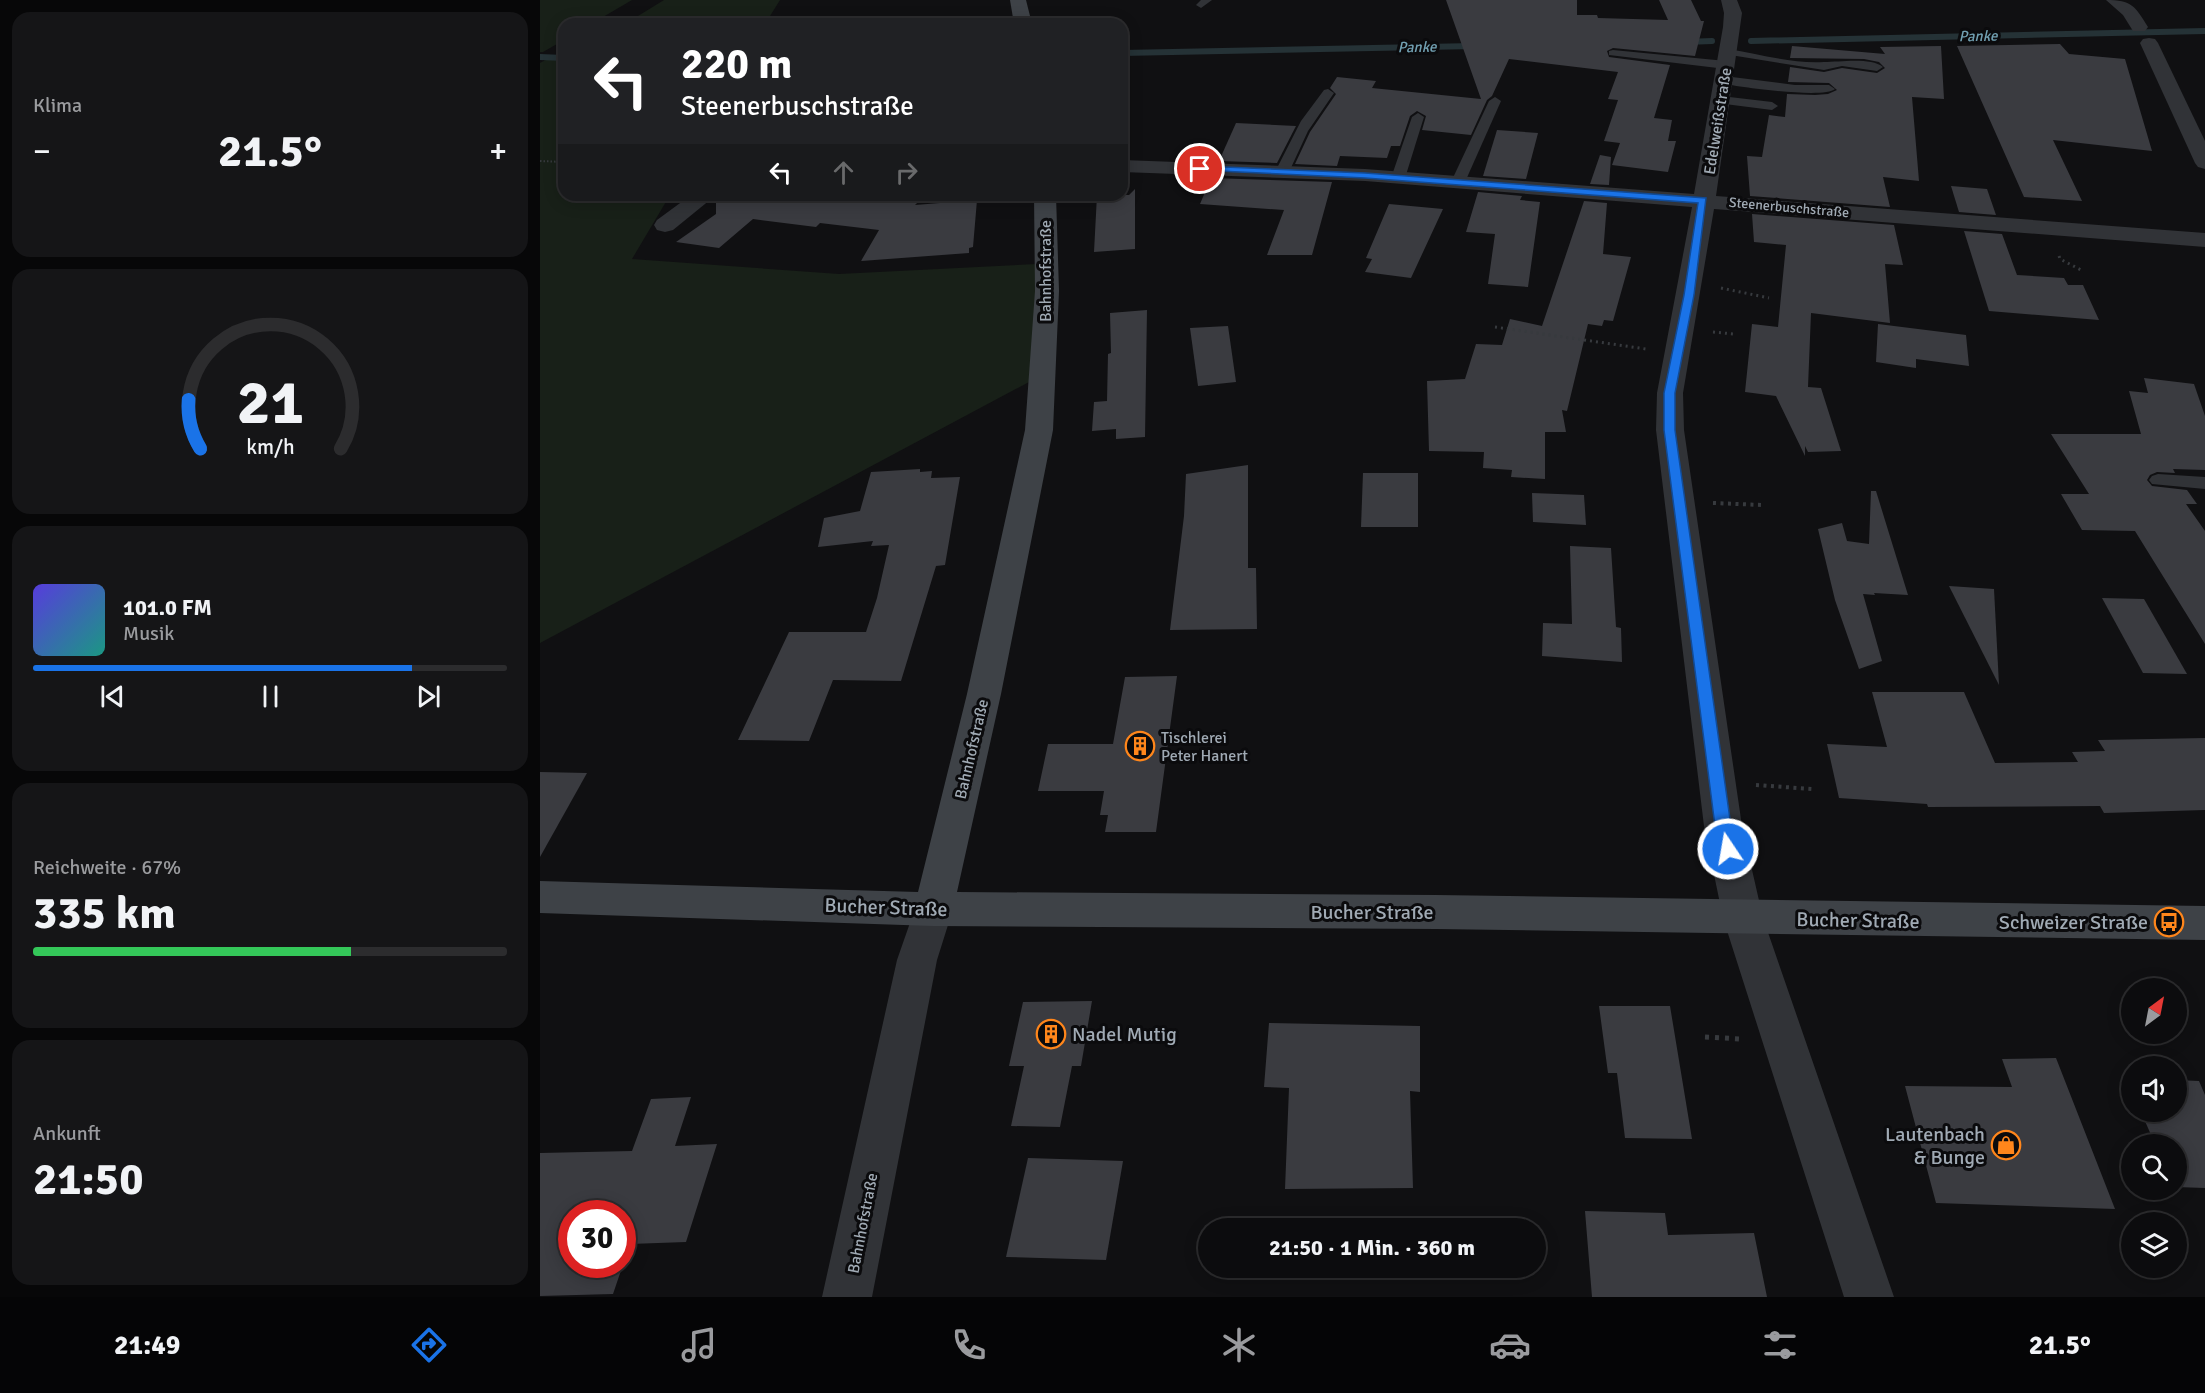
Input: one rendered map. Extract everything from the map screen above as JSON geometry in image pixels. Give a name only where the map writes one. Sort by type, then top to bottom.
[{"type":"street","points":[[1018,0],[1022,18]]},
{"type":"street","name":"Edelweißstraße","points":[[1729,0],[1733,13],[1725,74],[1676,354],[1670,393],[1670,430],[1723,826],[1743,918]]},
{"type":"street","points":[[2114,0],[2130,12],[2144,35],[2205,164]]},
{"type":"street","name":"Steenerbuschstraße","points":[[1128,166],[1458,182],[2205,240]]},
{"type":"street","points":[[665,225],[697,201]]},
{"type":"street","name":"Bahnhofstraße","points":[[848,1297],[917,960],[933,909],[984,694],[1040,430],[1047,291],[1045,201]]},
{"type":"street","name":"Bucher Straße","points":[[540,897],[933,909],[1436,912],[2205,923]]},
{"type":"street","points":[[1743,918],[1869,1297]]},
{"type":"lane","points":[[1613,53],[1795,89],[1829,89]]},
{"type":"lane","points":[[1725,74],[1801,64],[1824,66],[1842,63],[1877,67]]},
{"type":"lane","points":[[1725,74],[1772,106]]},
{"type":"lane","points":[[1282,172],[1303,127],[1328,93]]},
{"type":"lane","points":[[1458,182],[1495,101]]},
{"type":"lane","points":[[1398,178],[1418,117]]},
{"type":"lane","points":[[2158,480],[2205,483]]},
{"type":"path","points":[[540,161],[558,162]]},
{"type":"path","points":[[1690,284],[1768,298]]},
{"type":"path","points":[[1495,327],[1565,335],[1676,354]]},
{"type":"path","points":[[1679,502],[1762,505]]},
{"type":"path","points":[[1717,782],[1812,789]]},
{"type":"shaded area","points":[[540,0],[632,0],[601,18],[558,18],[558,43],[540,52]]},
{"type":"shaded area","points":[[664,0],[780,0],[769,18],[635,18]]},
{"type":"shaded area","points":[[549,58],[558,58],[558,201],[666,201],[632,259],[839,274],[1037,264],[1042,375],[540,643],[540,63]]},
{"type":"building","points":[[1446,0],[1577,0],[1577,15],[1597,15],[1598,18],[1668,20],[1659,0],[1691,0],[1701,21],[1704,21],[1695,56],[1613,48],[1607,51],[1609,57],[1670,65],[1654,118],[1672,120],[1668,141],[1676,141],[1668,172],[1612,165],[1620,143],[1604,141],[1618,100],[1608,99],[1618,72],[1509,59],[1471,135],[1422,130],[1426,116],[1417,111],[1410,116],[1400,146],[1391,146],[1387,158],[1340,156],[1337,166],[1295,164],[1310,132],[1336,94],[1330,88],[1337,77],[1376,81],[1372,88],[1481,99]]},
{"type":"building","points":[[2060,44],[2069,54],[2125,59],[2152,151],[2053,140],[2082,201],[2024,197],[1957,46]]},
{"type":"building","points":[[1792,46],[1885,54],[1880,47],[1941,46],[1944,99],[1912,97],[1919,181],[1883,177],[1890,207],[1750,196],[1747,156],[1762,157],[1769,115],[1785,117],[1787,94],[1828,94],[1837,90],[1829,83],[1788,82],[1790,67],[1824,72],[1842,68],[1877,73],[1885,68],[1879,62],[1864,59],[1790,58]]},
{"type":"building","points":[[1236,123],[1296,126],[1277,163],[1219,161]]},
{"type":"building","points":[[1497,130],[1538,133],[1526,179],[1483,176]]},
{"type":"building","points":[[1600,155],[1611,157],[1609,185],[1590,184]]},
{"type":"building","points":[[1211,178],[1332,182],[1312,255],[1267,255],[1284,210],[1200,204]]},
{"type":"building","points":[[1951,186],[1987,189],[1996,215],[1959,212]]},
{"type":"building","points":[[1135,189],[1135,249],[1094,252],[1097,201],[1128,201],[1129,195]]},
{"type":"building","points":[[1478,192],[1522,196],[1520,200],[1540,202],[1528,287],[1488,284],[1495,234],[1466,232]]},
{"type":"building","points":[[716,201],[919,201],[915,205],[977,201],[973,247],[969,248],[969,253],[861,261],[879,230],[820,223],[816,227],[753,219],[719,248],[676,242],[716,214]]},
{"type":"building","points":[[1584,201],[1607,203],[1603,254],[1631,257],[1613,321],[1604,320],[1602,326],[1588,324],[1567,411],[1562,410],[1566,432],[1545,432],[1545,479],[1511,477],[1512,470],[1483,468],[1484,452],[1429,451],[1427,381],[1465,379],[1476,344],[1502,345],[1510,319],[1542,326]]},
{"type":"building","points":[[1389,204],[1443,209],[1411,278],[1365,272],[1372,259],[1366,258]]},
{"type":"building","points":[[1752,214],[1894,225],[1903,265],[1885,264],[1890,323],[1811,313],[1808,387],[1821,388],[1841,451],[1808,452],[1805,446],[1805,456],[1776,396],[1745,392],[1752,324],[1778,327],[1786,245],[1754,242]]},
{"type":"building","points":[[1964,231],[2002,234],[2017,275],[2064,278],[2068,285],[2083,285],[2099,320],[1989,311]]},
{"type":"building","points":[[1147,310],[1145,437],[1116,439],[1116,429],[1092,431],[1094,402],[1107,401],[1108,354],[1111,353],[1110,313]]},
{"type":"building","points":[[1878,324],[1966,335],[1969,366],[1916,359],[1916,368],[1876,362]]},
{"type":"building","points":[[1228,326],[1236,382],[1198,386],[1190,328]]},
{"type":"building","points":[[2144,378],[2194,384],[2205,416],[2205,470],[2173,469],[2175,473],[2157,472],[2150,475],[2147,480],[2152,486],[2187,490],[2197,504],[2186,504],[2205,531],[2205,644],[2135,531],[2082,530],[2061,494],[2089,494],[2051,434],[2141,434],[2129,391],[2148,393]]},
{"type":"building","points":[[1248,465],[1248,568],[1256,568],[1257,629],[1170,630],[1184,516],[1186,474]]},
{"type":"building","points":[[920,469],[920,472],[932,471],[931,478],[960,477],[945,565],[936,566],[901,681],[833,680],[809,741],[738,740],[789,632],[866,632],[877,598],[889,545],[871,546],[873,541],[818,547],[824,518],[860,511],[871,472]]},
{"type":"building","points":[[1363,473],[1418,473],[1418,527],[1361,527]]},
{"type":"building","points":[[1871,491],[1876,491],[1908,595],[1863,594],[1882,661],[1859,669],[1835,600],[1818,529],[1842,523],[1847,541],[1869,544]]},
{"type":"building","points":[[1532,493],[1584,495],[1586,525],[1533,522]]},
{"type":"building","points":[[1570,546],[1611,548],[1616,627],[1621,628],[1622,662],[1542,656],[1543,623],[1572,624]]},
{"type":"building","points":[[1949,586],[1994,589],[1999,685]]},
{"type":"building","points":[[2102,598],[2144,599],[2187,674],[2143,673]]},
{"type":"building","name":"Tischlerei Peter Hanert","points":[[1177,676],[1156,832],[1105,832],[1108,815],[1100,815],[1104,791],[1038,791],[1048,744],[1113,744],[1125,677]]},
{"type":"building","points":[[1872,692],[1964,692],[1995,763],[2078,762],[2072,752],[2105,751],[2098,740],[2205,738],[2205,810],[2104,813],[2100,806],[1928,807],[1927,804],[1839,798],[1827,744],[1887,747]]},
{"type":"building","points":[[540,772],[587,773],[540,857]]},
{"type":"building","name":"Nadel Mutig","points":[[1092,1001],[1081,1066],[1072,1066],[1060,1127],[1011,1126],[1024,1066],[1009,1066],[1023,1002]]},
{"type":"building","points":[[1599,1006],[1670,1006],[1692,1139],[1625,1138],[1617,1073],[1608,1073]]},
{"type":"building","points":[[1269,1023],[1420,1026],[1420,1092],[1410,1091],[1413,1188],[1285,1189],[1289,1088],[1264,1087]]},
{"type":"building","name":"Lautenbach & Bunge","points":[[2056,1058],[2115,1209],[1936,1203],[1905,1086],[2012,1087],[2002,1059]]},
{"type":"building","points":[[2187,1080],[2199,1081],[2205,1095],[2205,1188],[2187,1187],[2187,1134],[2151,1134],[2145,1122],[2187,1122]]},
{"type":"building","points":[[691,1097],[675,1146],[717,1144],[686,1242],[636,1244],[636,1200],[558,1200],[558,1278],[618,1278],[613,1294],[540,1296],[540,1153],[632,1151],[651,1099]]},
{"type":"building","points":[[1028,1158],[1123,1161],[1106,1260],[1006,1257]]},
{"type":"building","points":[[1585,1211],[1665,1213],[1668,1235],[1754,1233],[1767,1297],[1592,1297]]},
{"type":"waterway","name":"Panke","points":[[1751,41],[2205,31]]},
{"type":"waterway","name":"Panke","points":[[1686,42],[1712,41]]},
{"type":"waterway","name":"Panke","points":[[1128,53],[1475,46]]},
{"type":"waterway","name":"Panke","points":[[540,57],[558,58]]},
{"type":"place","name":"Tischlerei Peter Hanert","points":[[1140,746]]},
{"type":"place","name":"Schweizer Straße","points":[[2169,922]]},
{"type":"place","name":"Nadel Mutig","points":[[1051,1034]]},
{"type":"place","name":"Lautenbach & Bunge","points":[[2006,1145]]},
{"type":"route","points":[[1200,169],[1365,176],[1703,200],[1689,295],[1670,393],[1670,430],[1728,849]]}]
